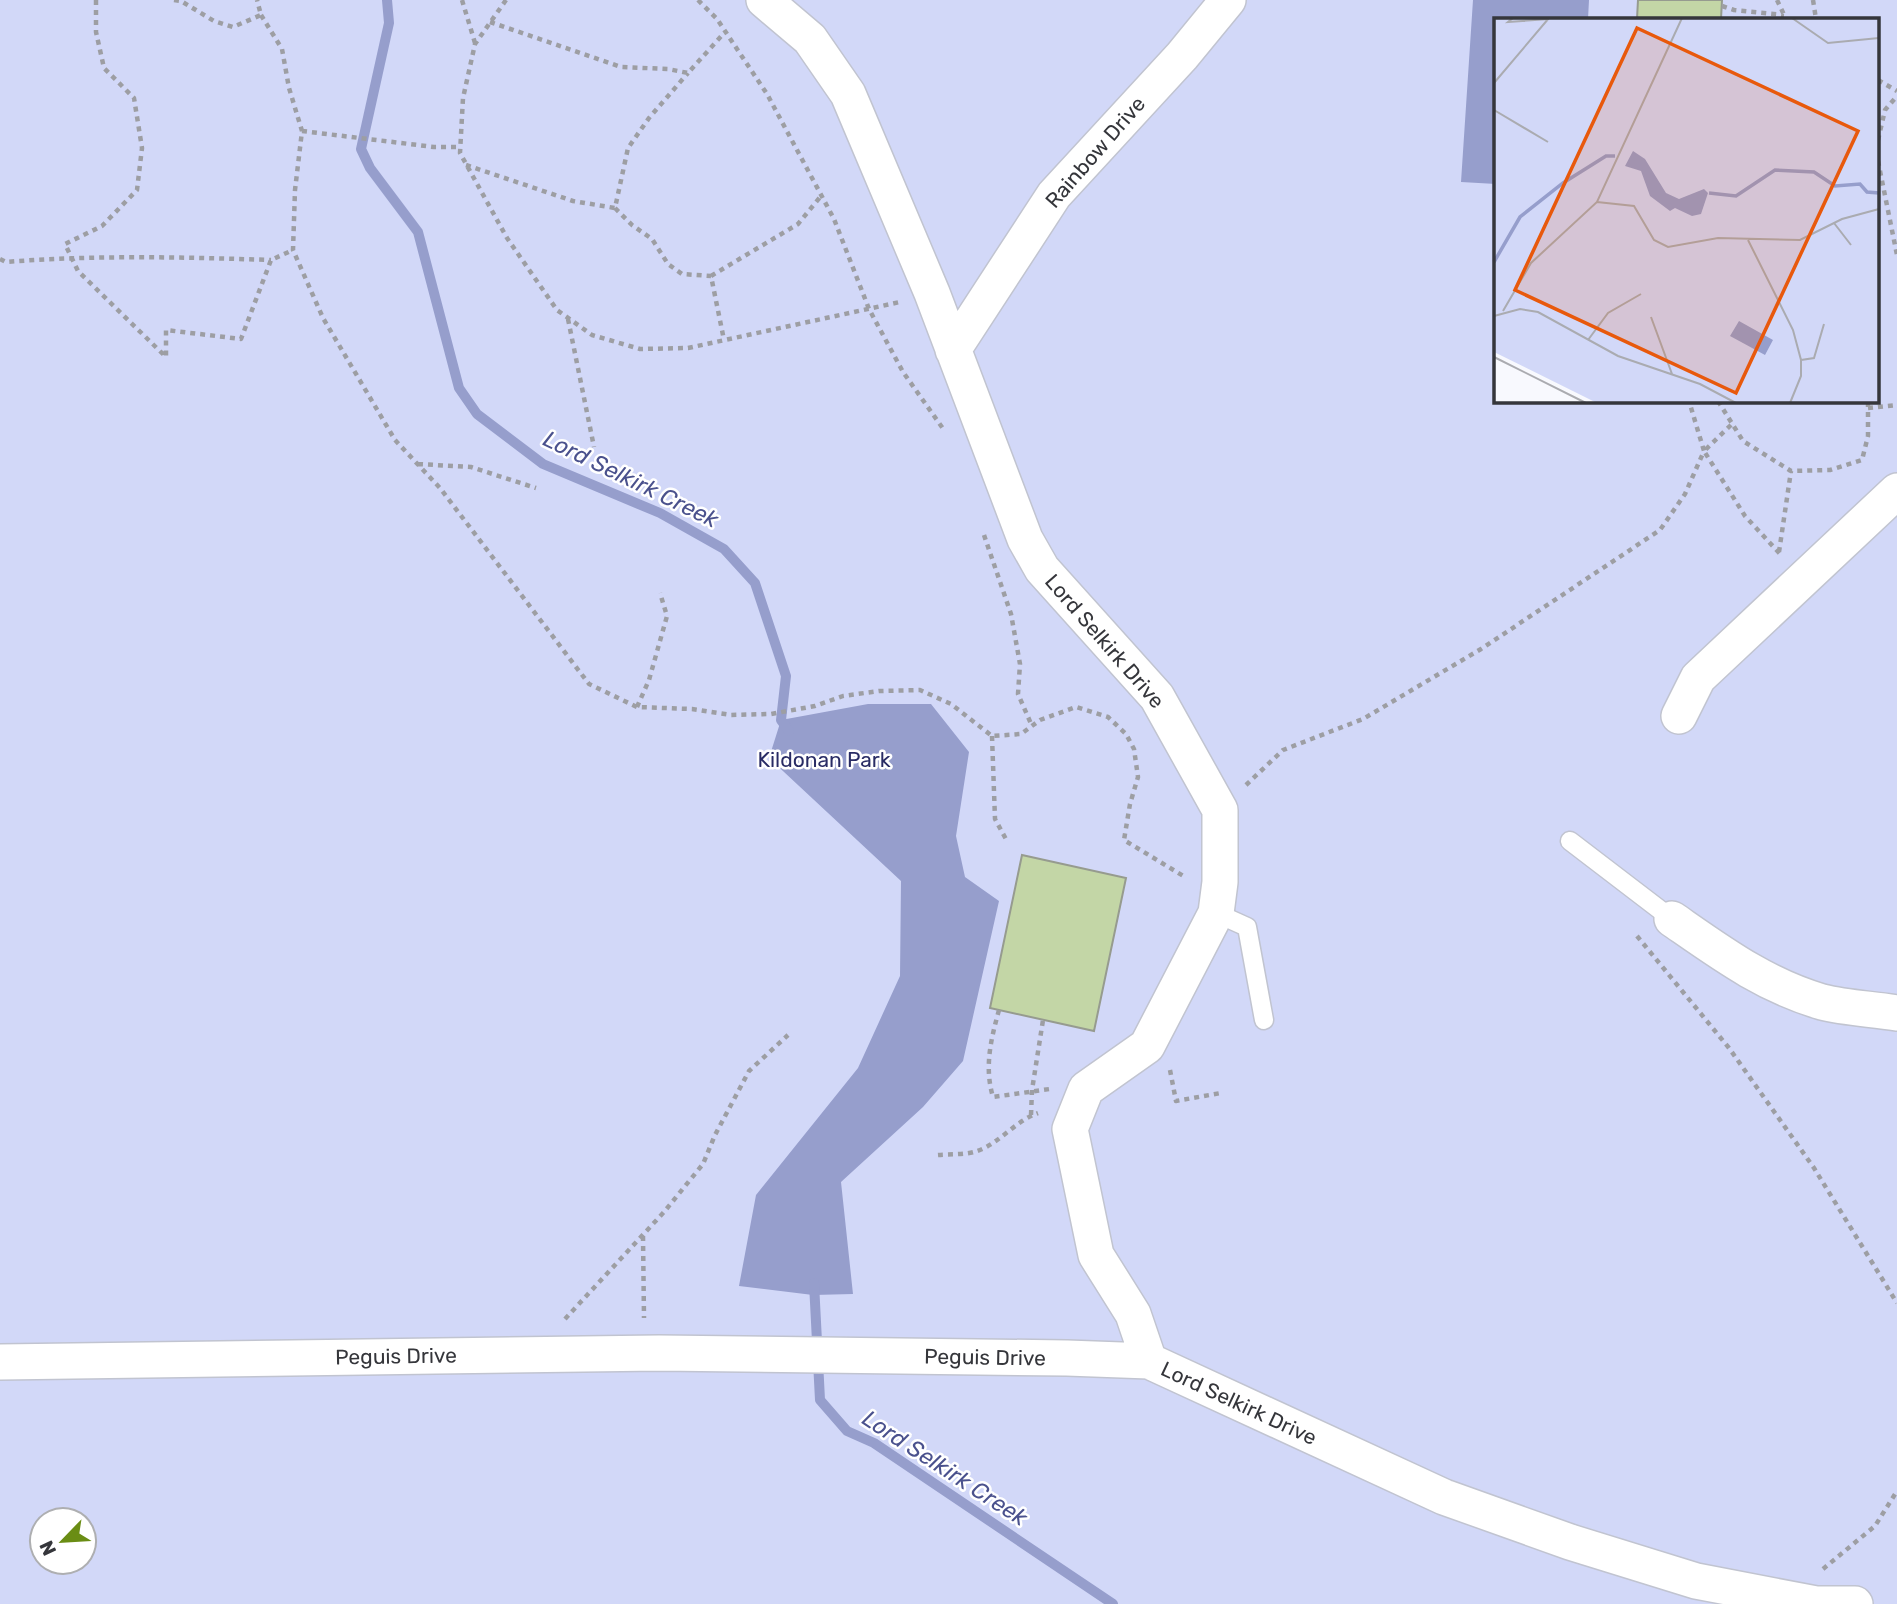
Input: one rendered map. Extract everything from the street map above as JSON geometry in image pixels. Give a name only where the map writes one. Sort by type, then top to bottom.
[{"type":"street","name":"Lord Selkirk Drive","points":[[764,0],[810,38],[848,94],[932,293],[1025,538],[1042,569],[1157,696],[1220,810],[1220,882],[1216,913],[1147,1046],[1086,1089],[1070,1129],[1096,1255],[1133,1314],[1149,1361],[1444,1497],[1570,1542],[1696,1581],[1816,1604],[1855,1604]]},
{"type":"street","name":"Rainbow Drive","points":[[953,350],[1054,195],[1181,56],[1228,0]]},
{"type":"street","points":[[1679,716],[1698,678],[1897,491]]},
{"type":"street","points":[[1672,919],[1745,970],[1776,986],[1825,1003],[1897,1013]]},
{"type":"street","name":"Peguis Drive","points":[[0,1362],[644,1353],[1067,1357],[1149,1361]]},
{"type":"lane","points":[[1570,841],[1672,919]]},
{"type":"lane","points":[[1216,913],[1247,927],[1264,1020]]},
{"type":"path","points":[[96,0],[96,32],[104,68],[134,98],[142,148],[137,190],[102,226],[65,244],[78,271],[166,357],[166,330],[241,339],[271,260]]},
{"type":"path","points":[[174,0],[233,27],[261,15]]},
{"type":"path","points":[[257,0],[261,15],[282,49],[289,88],[302,131],[295,190],[293,250],[324,318],[395,440],[440,488],[589,684],[637,707],[692,709],[731,715],[771,714],[815,706],[843,696],[879,691],[920,690],[951,704],[992,736],[1021,734],[1041,720],[1076,707],[1108,717],[1126,734],[1134,749],[1138,777],[1124,840],[1202,889],[1216,913]]},
{"type":"path","points":[[461,0],[475,44]]},
{"type":"path","points":[[506,0],[475,44],[463,97],[460,153],[507,239],[557,310],[592,335],[640,349],[688,348],[932,293]]},
{"type":"path","points":[[698,0],[717,19],[767,94],[834,219],[869,309],[903,372],[946,433]]},
{"type":"path","points":[[1777,0],[1785,17]]},
{"type":"path","points":[[1813,0],[1816,18]]},
{"type":"path","points":[[1722,6],[1785,17]]},
{"type":"path","points":[[490,22],[621,67],[668,69],[688,73]]},
{"type":"path","points":[[615,208],[628,148],[649,118],[726,32]]},
{"type":"path","points":[[1880,81],[1897,93],[1885,110],[1880,131]]},
{"type":"path","points":[[302,131],[434,147],[461,147]]},
{"type":"path","points":[[466,165],[573,201],[615,208],[632,225],[652,239],[668,264],[682,274],[711,276],[798,224],[821,196]]},
{"type":"path","points":[[1880,171],[1897,256]]},
{"type":"path","points":[[0,259],[6,262],[71,257],[271,260],[293,250]]},
{"type":"path","points":[[711,276],[724,340]]},
{"type":"path","points":[[568,318],[594,447]]},
{"type":"path","points":[[1689,402],[1704,451],[1745,516],[1804,579]]},
{"type":"path","points":[[1719,402],[1743,441],[1791,471],[1830,470],[1862,460],[1868,436],[1868,402]]},
{"type":"path","points":[[1868,408],[1897,405]]},
{"type":"path","points":[[1220,810],[1283,750],[1363,719],[1481,649],[1660,530],[1685,495],[1704,451],[1731,425]]},
{"type":"path","points":[[418,464],[471,467],[536,488]]},
{"type":"path","points":[[1779,553],[1791,471]]},
{"type":"path","points":[[982,532],[1011,614],[1020,664],[1018,694],[1032,726]]},
{"type":"path","points":[[637,707],[649,680],[667,616],[660,593]]},
{"type":"path","points":[[992,736],[995,819],[1007,841]]},
{"type":"path","points":[[1637,936],[1729,1048],[1814,1167],[1897,1303]]},
{"type":"path","points":[[999,1010],[989,1046],[989,1084],[993,1097],[1032,1090],[1086,1089]]},
{"type":"path","points":[[1031,1115],[1032,1090],[1043,1020]]},
{"type":"path","points":[[530,1354],[643,1235],[703,1164],[715,1135],[749,1071],[788,1035]]},
{"type":"path","points":[[1169,1065],[1176,1101],[1221,1093]]},
{"type":"path","points":[[938,1155],[977,1151],[1003,1135],[1023,1118],[1053,1108],[1086,1089]]},
{"type":"path","points":[[643,1235],[644,1353]]},
{"type":"path","points":[[1787,1598],[1875,1525],[1897,1491]]},
{"type":"green space","name":"Kildonan Park","points":[[0,0],[1897,0],[1897,1604],[0,1604]]},
{"type":"shaded area","points":[[1473,0],[1589,0],[1588,18],[1494,18],[1494,184],[1461,182]]},
{"type":"shaded area","points":[[868,704],[931,704],[969,752],[956,836],[965,877],[999,901],[963,1061],[923,1107],[841,1182],[853,1294],[813,1295],[739,1286],[756,1195],[858,1068],[900,976],[901,881],[769,758],[781,720]]},
{"type":"building","points":[[1638,0],[1722,0],[1721,18],[1637,18]]},
{"type":"building","points":[[1022,855],[1126,878],[1094,1031],[990,1008]]},
{"type":"waterway","name":"Lord Selkirk Creek","points":[[387,0],[389,23],[361,149],[370,168],[418,232],[459,388],[477,414],[543,464],[660,513],[724,549],[755,583],[786,676],[781,720],[789,731]]},
{"type":"waterway","name":"Lord Selkirk Creek","points":[[814,1283],[820,1400],[847,1431],[874,1443],[1113,1604]]}]
